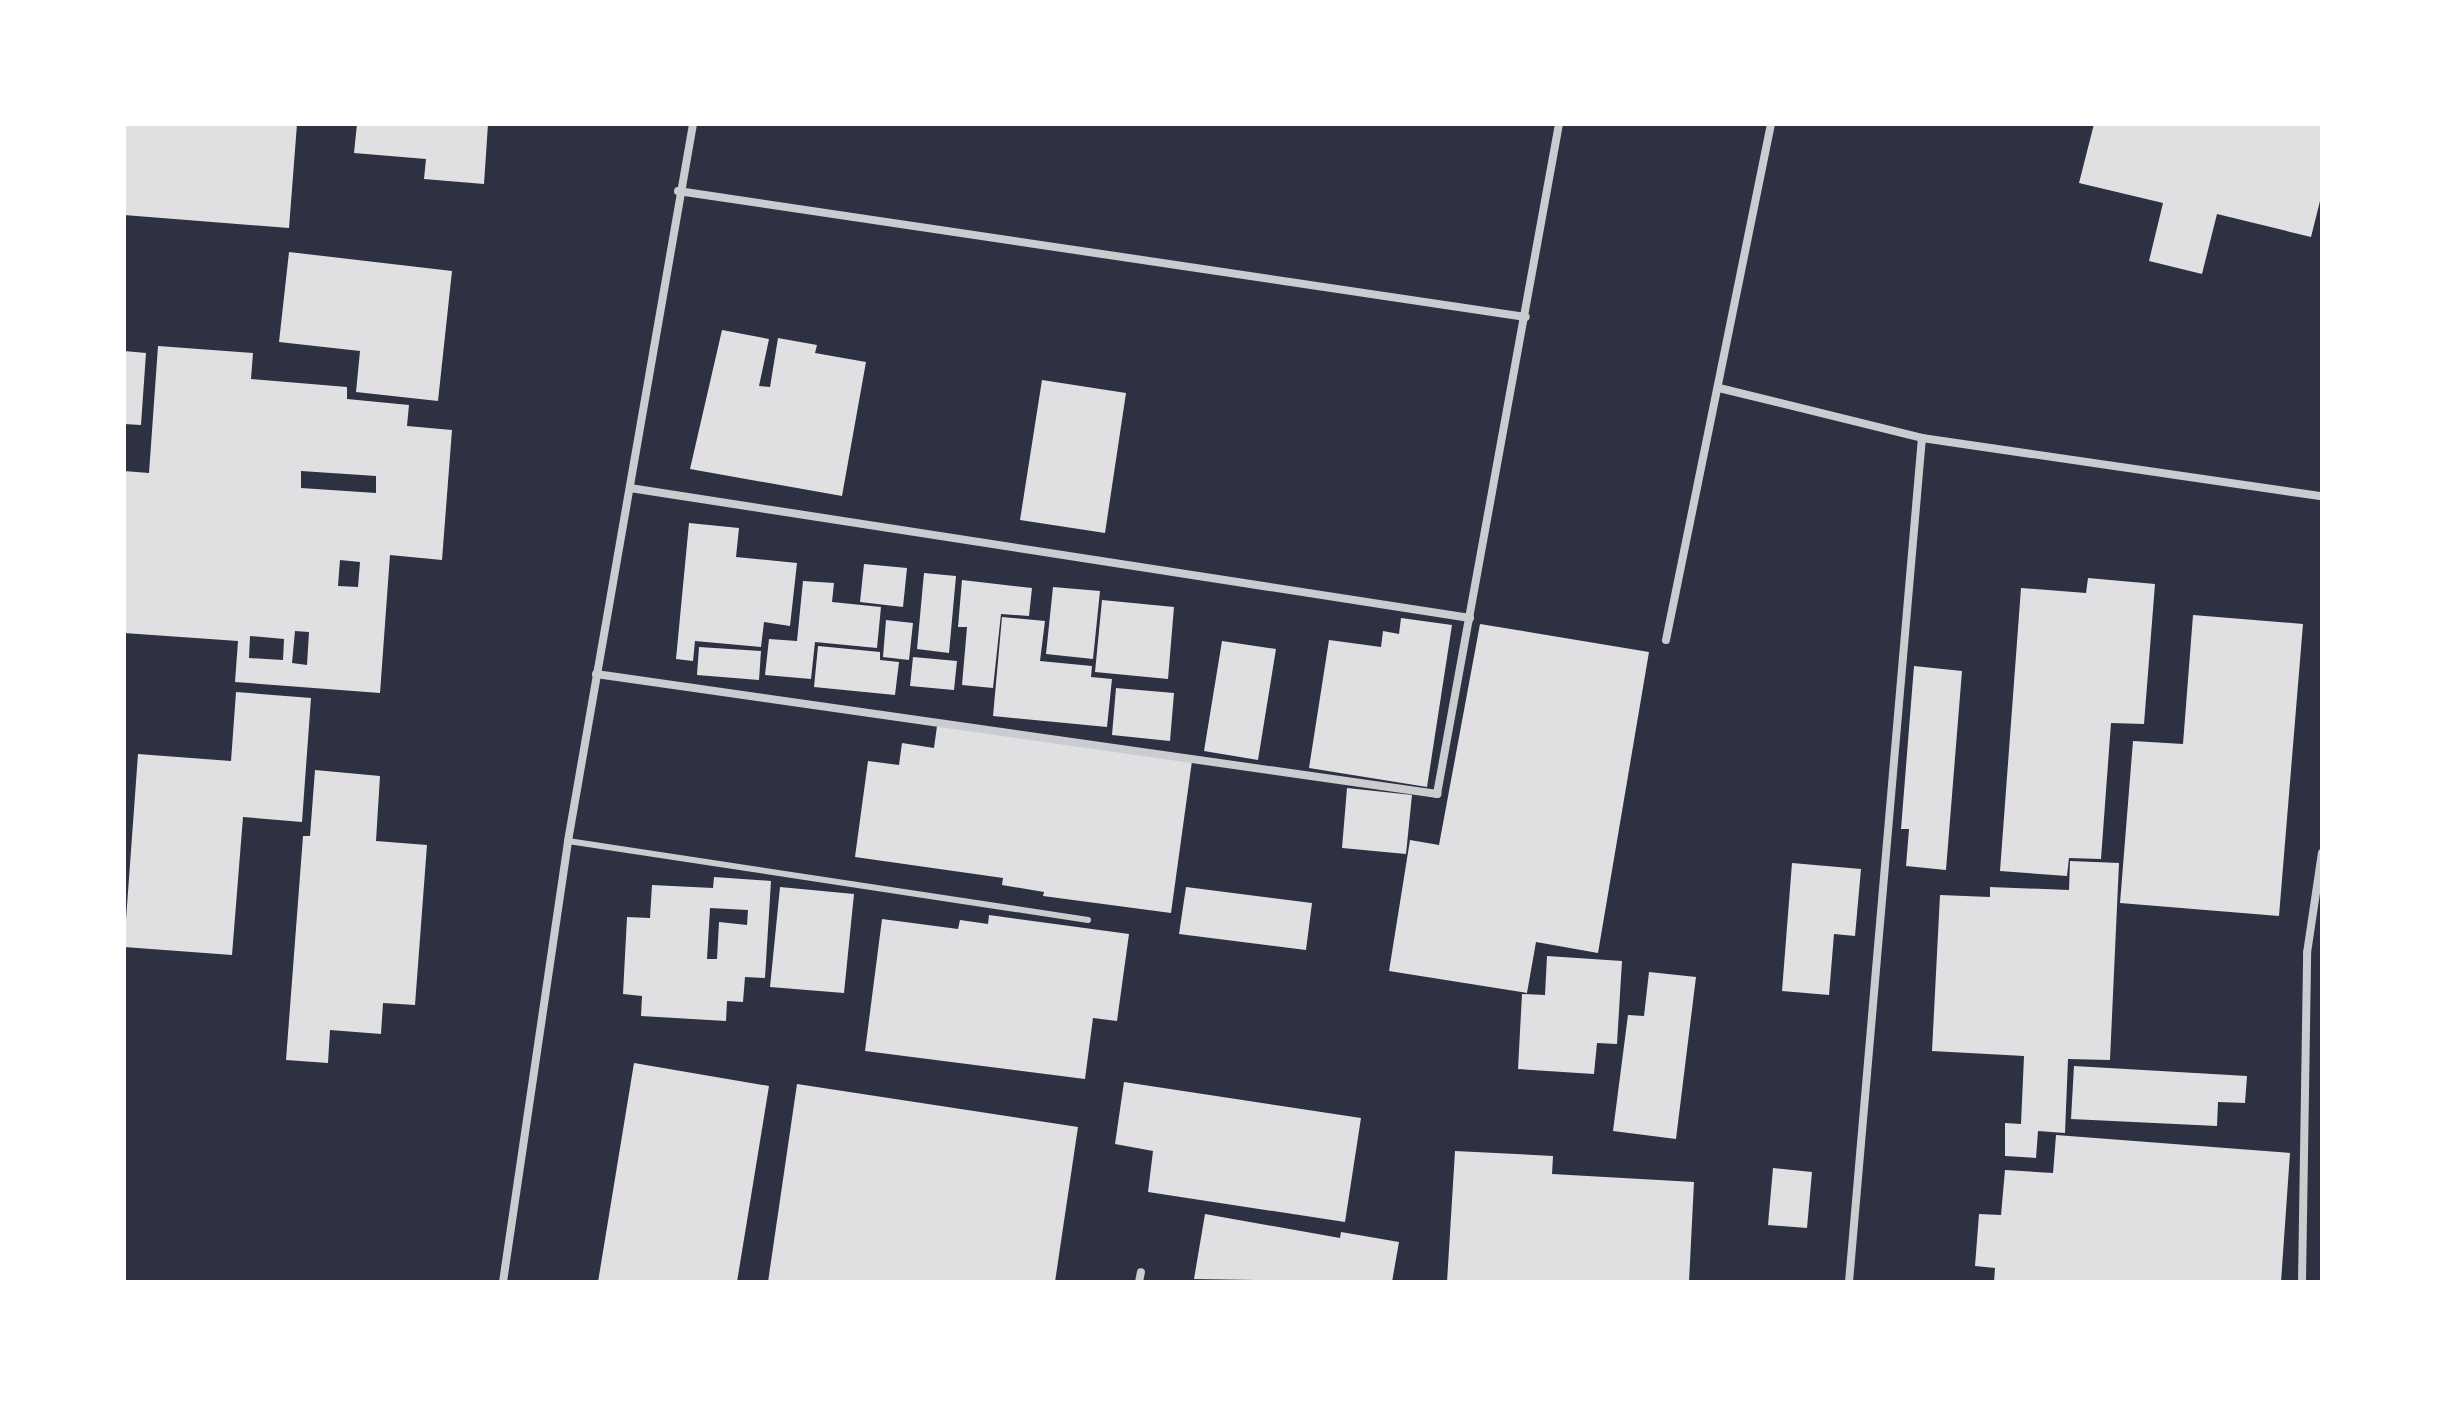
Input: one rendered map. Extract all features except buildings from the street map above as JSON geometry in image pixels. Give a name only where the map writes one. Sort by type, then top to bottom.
[{"type":"street","points":[[503,1282],[568,841],[678,191],[693,124]]},
{"type":"street","points":[[596,674],[1437,794],[1559,124]]},
{"type":"street","points":[[1666,640],[1771,124]]},
{"type":"street","points":[[678,191],[1526,317]]},
{"type":"street","points":[[1719,388],[1922,438],[2322,496]]},
{"type":"street","points":[[1849,1282],[1922,438]]},
{"type":"street","points":[[630,488],[1470,618]]},
{"type":"street","points":[[2302,1282],[2307,953],[2322,853]]},
{"type":"lane","points":[[568,841],[1088,920]]}]
